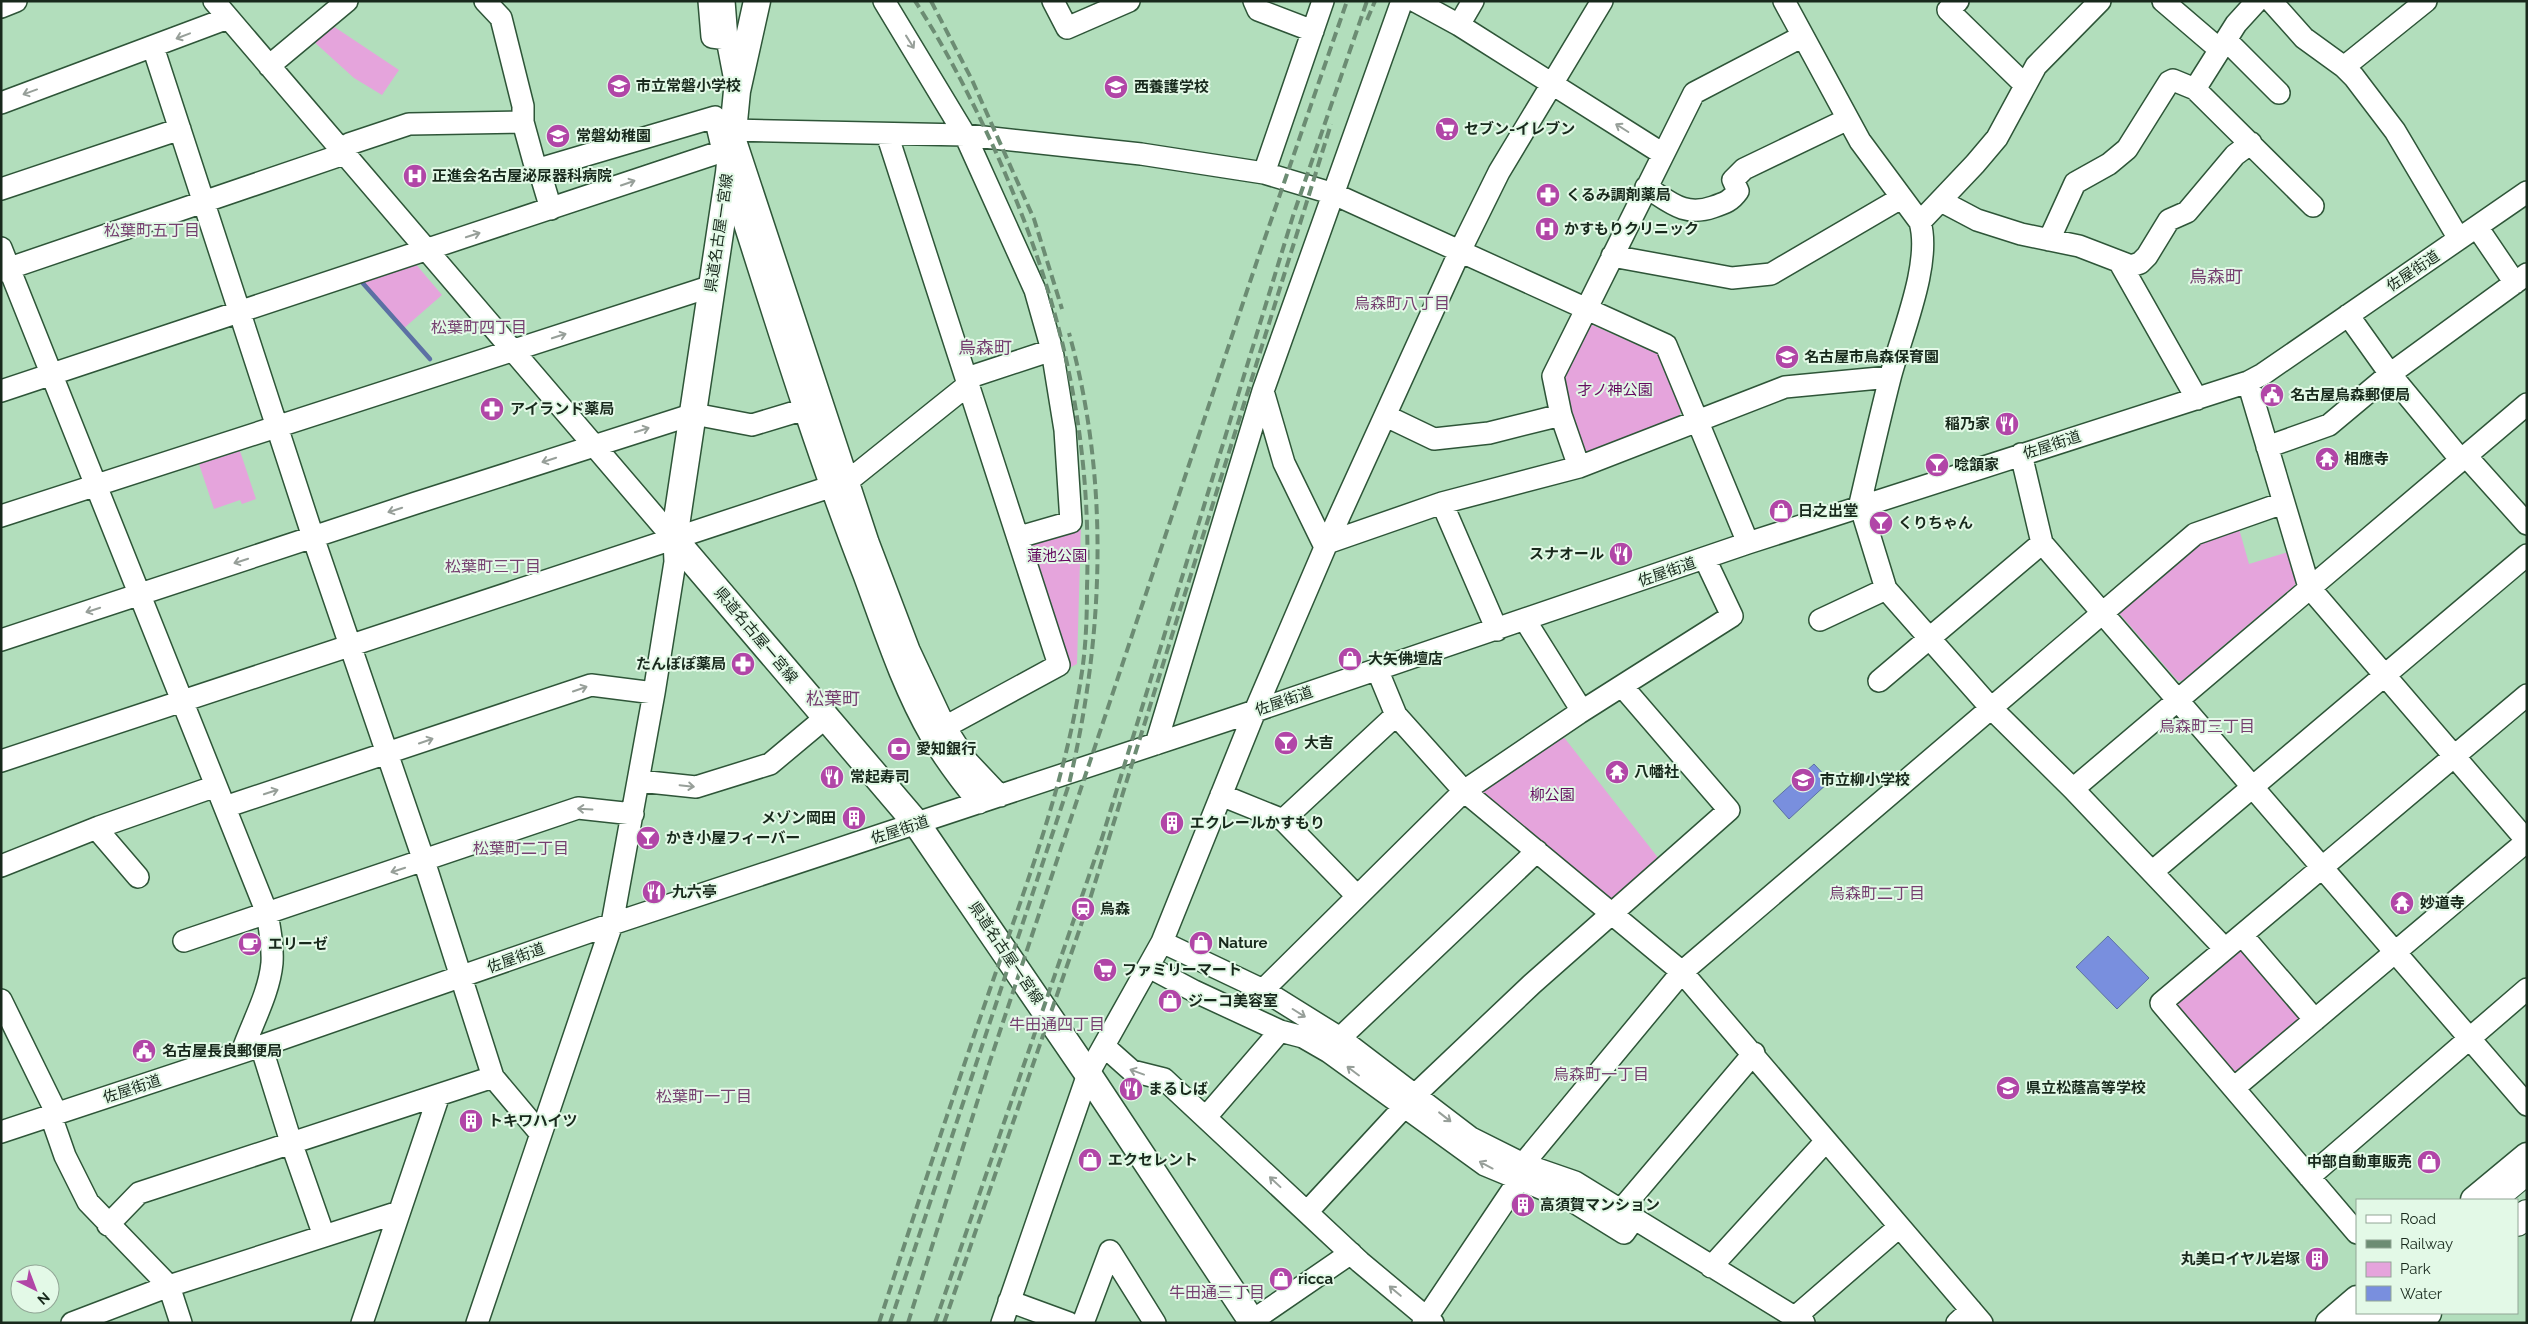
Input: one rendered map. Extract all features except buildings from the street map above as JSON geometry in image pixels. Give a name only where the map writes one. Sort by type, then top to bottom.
[{"type":"highway","points":[[2492,1199],[2527,1170]]},
{"type":"highway","points":[[2347,1323],[2358,1314]]},
{"type":"highway","points":[[2372,1323],[2383,1314]]},
{"type":"highway","points":[[2398,1323],[2423,1316]]},
{"type":"main road","name":"県道名古屋一宮線","points":[[758,1],[737,91],[712,286],[674,539],[917,824],[1088,1074],[1251,1322]]},
{"type":"main road","points":[[2475,1199],[2527,1156]]},
{"type":"main road","points":[[2329,1323],[2356,1300]]},
{"type":"street","points":[[1,7],[16,1]]},
{"type":"street","points":[[214,1],[513,351],[596,444],[674,539],[675,562],[654,693],[612,924],[477,1323]]},
{"type":"street","points":[[269,66],[346,1]]},
{"type":"street","points":[[485,1],[501,18],[523,106],[523,122],[534,162],[539,170],[551,209]]},
{"type":"street","points":[[709,1],[712,37],[727,40]]},
{"type":"street","points":[[724,1],[727,40],[737,91]]},
{"type":"street","points":[[884,1],[965,135],[1035,290],[1052,350],[1065,430],[1071,522],[1019,537]]},
{"type":"street","points":[[1053,1],[1067,28],[1129,1]]},
{"type":"street","points":[[1254,1],[1258,10],[1313,31]]},
{"type":"street","points":[[1264,173],[1323,1]]},
{"type":"street","points":[[1156,744],[1263,391],[1402,1]]},
{"type":"street","points":[[1415,1],[1459,25],[1663,154]]},
{"type":"street","points":[[1459,25],[1473,1]]},
{"type":"street","points":[[1002,1323],[1088,1074],[1105,1047],[1162,942],[1221,795],[1326,545],[1460,251],[1499,172],[1602,1]]},
{"type":"street","points":[[1784,1],[1848,119],[1901,198],[1920,222],[1924,236],[1920,271],[1890,377],[1860,508],[1886,589],[1990,707],[2073,789],[2225,949]]},
{"type":"street","points":[[1958,1],[1948,10],[2025,85]]},
{"type":"street","points":[[1920,222],[1997,138],[2036,66],[2100,1]]},
{"type":"street","points":[[2163,1],[2222,44],[2279,93]]},
{"type":"street","points":[[2196,89],[2222,44],[2257,1]]},
{"type":"street","points":[[2271,1],[2304,38],[2344,67],[2395,131],[2459,239]]},
{"type":"street","points":[[2344,67],[2426,1]]},
{"type":"street","points":[[1,103],[228,18]]},
{"type":"street","points":[[1579,467],[1561,414],[1553,376],[1694,93],[1803,36]]},
{"type":"street","points":[[153,47],[314,537],[424,861],[493,1076],[540,1133]]},
{"type":"street","points":[[2049,240],[2075,183],[2109,164],[2127,148],[2169,82],[2173,80],[2196,89],[2313,206]]},
{"type":"street","points":[[539,170],[714,117],[729,152],[839,484],[916,708],[952,770],[979,803]]},
{"type":"street","points":[[1646,188],[1683,210],[1699,212],[1731,201],[1738,191],[1733,180],[1744,169],[1848,119]]},
{"type":"street","points":[[5,270],[344,154],[349,144],[409,124],[523,122]]},
{"type":"street","points":[[1,189],[180,129]]},
{"type":"street","points":[[887,134],[1019,537],[1058,664],[945,727]]},
{"type":"street","points":[[1,391],[729,152],[887,134],[965,135],[1140,154],[1264,173],[1334,194],[1666,345],[1748,543]]},
{"type":"street","points":[[1941,201],[1977,220],[2021,234],[2078,246],[2131,266],[2140,263],[2147,256],[2169,220],[2187,212],[2235,155],[2251,143]]},
{"type":"street","points":[[729,152],[805,409],[868,542],[909,650],[945,727],[966,760],[1000,796]]},
{"type":"street","name":"佐屋街道","points":[[1,1132],[461,978],[612,924],[1497,630],[1748,543],[2248,382],[2263,374],[2527,192]]},
{"type":"street","points":[[1612,256],[1732,278],[1771,274],[1901,198]]},
{"type":"street","points":[[2267,446],[2328,425],[2390,374],[2521,279],[2477,227]]},
{"type":"street","points":[[1,248],[5,270],[53,373],[95,484],[267,913],[272,941],[272,964],[252,1049],[291,1142],[324,1236]]},
{"type":"street","points":[[2120,263],[2197,399]]},
{"type":"street","points":[[1,516],[95,484],[712,286]]},
{"type":"street","points":[[2348,315],[2390,374],[2464,458],[2527,524]]},
{"type":"street","points":[[1,761],[839,484],[968,381],[1052,350]]},
{"type":"street","points":[[1326,545],[1442,503],[1579,467],[1785,387],[1890,377]]},
{"type":"street","points":[[2234,1088],[2527,841],[2308,587],[2248,382]]},
{"type":"street","points":[[1263,391],[1284,463],[1326,545]]},
{"type":"street","points":[[2073,789],[2308,587],[2527,404]]},
{"type":"street","points":[[1,640],[596,444],[694,414],[752,425],[805,409]]},
{"type":"street","points":[[1386,416],[1434,439],[1489,433],[1561,414]]},
{"type":"street","points":[[2021,454],[2042,543],[2527,1105]]},
{"type":"street","points":[[1442,503],[1497,630]]},
{"type":"street","points":[[1105,1047],[1132,1071],[1164,1080],[1206,1117],[1350,1253],[1427,1321],[1521,1172],[1682,972],[1990,707],[2195,534],[2283,503]]},
{"type":"street","points":[[1879,681],[2042,543]]},
{"type":"street","points":[[2152,872],[2527,555]]},
{"type":"street","points":[[1263,990],[1464,791],[1582,711],[1732,616],[1705,559]]},
{"type":"street","points":[[1820,620],[1886,589]]},
{"type":"street","points":[[1525,620],[1582,711]]},
{"type":"street","points":[[1378,669],[1396,715],[1464,791],[1682,972],[1754,1053],[1899,1227],[1970,1318]]},
{"type":"street","points":[[225,807],[591,685],[654,693]]},
{"type":"street","points":[[1307,1212],[1409,1101],[1532,984],[1729,810],[1622,686]]},
{"type":"street","points":[[2356,1232],[2161,1003],[2527,696]]},
{"type":"street","points":[[1283,820],[1396,715]]},
{"type":"street","points":[[639,781],[696,787],[770,764],[825,718]]},
{"type":"street","points":[[1,866],[96,828],[216,786]]},
{"type":"street","points":[[1221,795],[1283,820],[1357,896]]},
{"type":"street","points":[[184,940],[578,808],[633,814]]},
{"type":"street","points":[[96,828],[138,877]]},
{"type":"street","points":[[1334,1045],[1537,851]]},
{"type":"street","points":[[2242,935],[2316,1020]]},
{"type":"street","points":[[1162,942],[1263,990],[1409,1101],[1472,1138],[1521,1172],[1574,1182],[1799,1320],[1899,1227]]},
{"type":"street","points":[[1149,967],[1194,991],[1280,1031],[1334,1045]]},
{"type":"street","points":[[2309,1177],[2527,989]]},
{"type":"street","points":[[1,1000],[54,1114],[65,1156],[88,1202],[108,1225],[169,1286],[181,1323]]},
{"type":"street","points":[[1206,1117],[1280,1031]]},
{"type":"street","points":[[1627,1215],[1754,1053]]},
{"type":"street","points":[[108,1225],[139,1193],[493,1076]]},
{"type":"street","points":[[362,1323],[439,1095]]},
{"type":"street","points":[[1711,1267],[1826,1140]]},
{"type":"street","points":[[72,1323],[169,1286],[399,1212]]},
{"type":"street","points":[[1084,1323],[1110,1251],[1155,1323]]},
{"type":"street","points":[[1251,1322],[1350,1253]]},
{"type":"street","points":[[1009,1301],[1069,1323]]},
{"type":"green space","points":[[330,24],[399,70],[382,95],[354,78],[312,40]]},
{"type":"green space","points":[[414,262],[442,295],[403,329],[360,280]]},
{"type":"green space","name":"才ノ神公園","points":[[1588,323],[1658,354],[1682,411],[1675,421],[1582,456],[1561,379]]},
{"type":"green space","points":[[240,451],[256,499],[242,504],[240,500],[214,509],[199,464]]},
{"type":"green space","points":[[2238,525],[2249,564],[2291,551],[2298,578],[2295,585],[2182,681],[2178,681],[2118,612],[2194,542]]},
{"type":"green space","name":"蓮池公園","points":[[1081,526],[1077,664],[1069,668],[1029,546],[1034,538]]},
{"type":"green space","name":"柳公園","points":[[1563,736],[1659,859],[1612,900],[1482,795],[1483,786]]},
{"type":"green space","points":[[2240,948],[2302,1019],[2236,1077],[2176,1006],[2176,1002]]},
{"type":"water","points":[[1814,764],[1830,781],[1789,819],[1773,801]]},
{"type":"water","points":[[2108,936],[2149,978],[2117,1009],[2076,967]]},
{"type":"waterway","points":[[360,280],[430,359]]},
{"type":"railway","points":[[879,1323],[1054,798],[1074,719],[1081,678],[1087,610],[1087,528],[1084,472],[1077,416],[1067,362],[1053,309],[1037,255],[994,148],[957,73],[915,1]]},
{"type":"railway","points":[[931,1],[972,80],[1034,219],[1062,309]]},
{"type":"railway","points":[[908,1323],[990,1061],[1258,258],[1347,1]]},
{"type":"railway","points":[[935,1323],[1102,838],[1293,216],[1367,1]]},
{"type":"railway","points":[[1367,20],[1375,1]]},
{"type":"railway","points":[[944,1323],[1090,899],[1331,124]]},
{"type":"railway","points":[[890,1323],[1069,784],[1081,728],[1090,672],[1098,558],[1096,501],[1091,445],[1082,389],[1069,333]]},
{"type":"place","name":"市立常磐小学校","points":[[619,86]]},
{"type":"place","name":"西養護学校","points":[[1116,87]]},
{"type":"place","name":"セブン-イレブン","points":[[1447,129]]},
{"type":"place","name":"常磐幼稚園","points":[[558,136]]},
{"type":"place","name":"正進会名古屋泌尿器科病院","points":[[415,176]]},
{"type":"place","name":"くるみ調剤薬局","points":[[1548,195]]},
{"type":"place","name":"かすもりクリニック","points":[[1547,229]]},
{"type":"place","name":"名古屋市烏森保育園","points":[[1787,357]]},
{"type":"place","name":"名古屋烏森郵便局","points":[[2272,395]]},
{"type":"place","name":"アイランド薬局","points":[[492,409]]},
{"type":"place","name":"稲乃家","points":[[2007,424]]},
{"type":"place","name":"相應寺","points":[[2327,459]]},
{"type":"place","name":"唸頷家","points":[[1937,465]]},
{"type":"place","name":"日之出堂","points":[[1781,511]]},
{"type":"place","name":"くりちゃん","points":[[1881,523]]},
{"type":"place","name":"スナオール","points":[[1621,554]]},
{"type":"place","name":"大矢佛壇店","points":[[1350,659]]},
{"type":"place","name":"たんぽぽ薬局","points":[[743,664]]},
{"type":"place","name":"大吉","points":[[1286,743]]},
{"type":"place","name":"愛知銀行","points":[[899,749]]},
{"type":"place","name":"八幡社","points":[[1617,772]]},
{"type":"place","name":"常起寿司","points":[[832,777]]},
{"type":"place","name":"市立柳小学校","points":[[1803,780]]},
{"type":"place","name":"メゾン岡田","points":[[854,818]]},
{"type":"place","name":"エクレールかすもり","points":[[1172,823]]},
{"type":"place","name":"かき小屋フィーバー","points":[[648,838]]},
{"type":"place","name":"九六亭","points":[[654,892]]},
{"type":"place","name":"妙道寺","points":[[2402,903]]},
{"type":"place","name":"烏森","points":[[1083,909]]},
{"type":"place","name":"Nature","points":[[1201,943]]},
{"type":"place","name":"エリーゼ","points":[[250,944]]},
{"type":"place","name":"ファミリーマート","points":[[1105,970]]},
{"type":"place","name":"ジーコ美容室","points":[[1170,1001]]},
{"type":"place","name":"名古屋長良郵便局","points":[[144,1051]]},
{"type":"place","name":"県立松蔭高等学校","points":[[2008,1088]]},
{"type":"place","name":"まるしば","points":[[1131,1089]]},
{"type":"place","name":"トキワハイツ","points":[[471,1121]]},
{"type":"place","name":"エクセレント","points":[[1090,1160]]},
{"type":"place","name":"中部自動車販売","points":[[2429,1162]]},
{"type":"place","name":"高須賀マンション","points":[[1523,1205]]},
{"type":"place","name":"丸美ロイヤル岩塚","points":[[2317,1259]]},
{"type":"place","name":"ricca","points":[[1281,1279]]},
{"type":"district","name":"松葉町五丁目","points":[[152,230]]},
{"type":"district","name":"烏森町","points":[[2216,277]]},
{"type":"district","name":"烏森町八丁目","points":[[1402,303]]},
{"type":"district","name":"松葉町四丁目","points":[[479,327]]},
{"type":"district","name":"烏森町","points":[[985,348]]},
{"type":"district","name":"松葉町三丁目","points":[[493,566]]},
{"type":"district","name":"松葉町","points":[[833,699]]},
{"type":"district","name":"烏森町三丁目","points":[[2207,726]]},
{"type":"district","name":"松葉町二丁目","points":[[521,848]]},
{"type":"district","name":"烏森町二丁目","points":[[1877,893]]},
{"type":"district","name":"牛田通四丁目","points":[[1057,1024]]},
{"type":"district","name":"烏森町一丁目","points":[[1601,1074]]},
{"type":"district","name":"松葉町一丁目","points":[[704,1096]]},
{"type":"district","name":"牛田通三丁目","points":[[1217,1292]]}]
